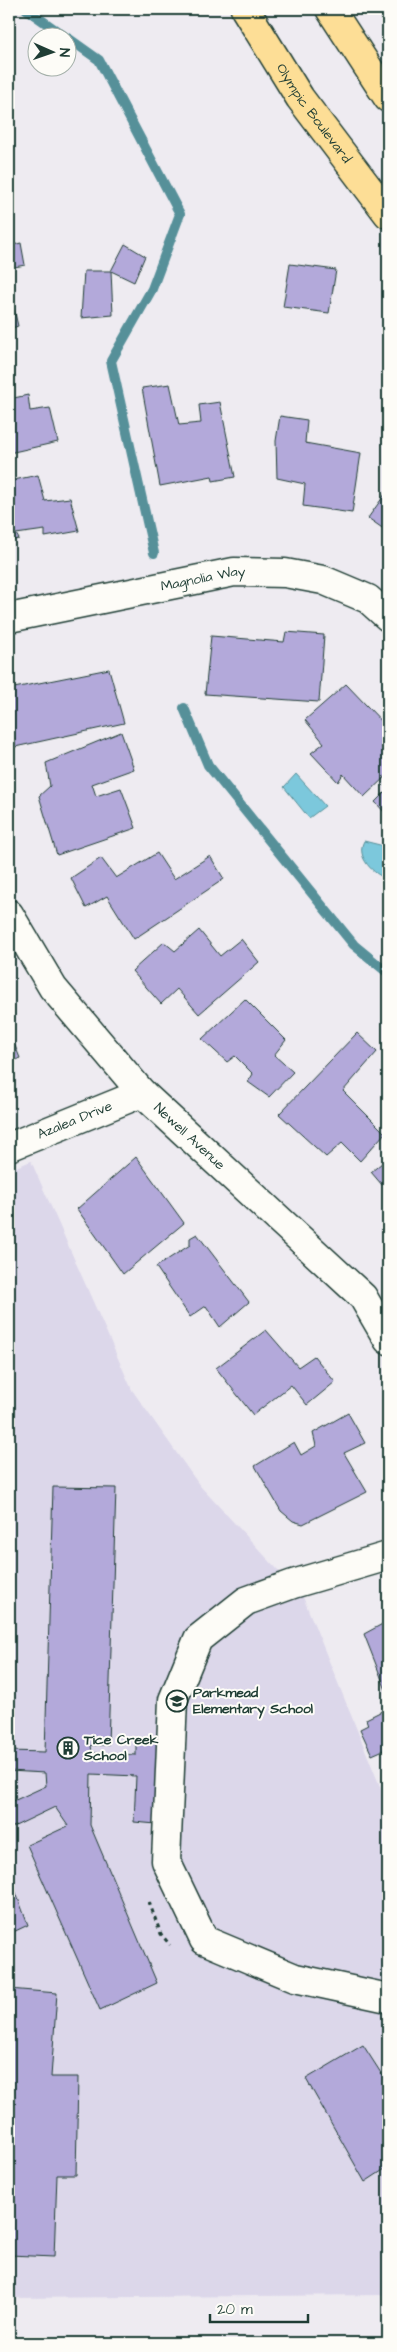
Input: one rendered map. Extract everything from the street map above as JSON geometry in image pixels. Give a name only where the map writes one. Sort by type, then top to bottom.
[{"type":"main road","name":"Olympic Boulevard","points":[[245,9],[300,98],[388,214]]},
{"type":"main road","points":[[330,9],[388,98]]},
{"type":"street","name":"Magnolia Way","points":[[9,618],[234,572],[285,573],[323,580],[368,599],[388,617]]},
{"type":"street","name":"Newell Avenue","points":[[9,914],[53,988],[142,1093],[363,1297],[388,1340]]},
{"type":"street","name":"Azalea Drive","points":[[9,1147],[142,1093]]},
{"type":"street","points":[[388,1556],[293,1584],[246,1601],[198,1639],[173,1700],[166,1861],[204,1940],[295,1978],[388,1998]]},
{"type":"shaded area","name":"Parkmead Elementary School","points":[[31,1161],[132,1390],[200,1486],[303,1597],[388,1806],[388,2295],[9,2298],[9,1170]]},
{"type":"water","points":[[296,774],[325,806],[309,818],[284,787]]},
{"type":"water","points":[[364,841],[380,845],[388,850],[388,879],[377,874],[367,864],[362,853]]},
{"type":"building","points":[[21,243],[25,265],[9,268],[9,246]]},
{"type":"building","points":[[125,244],[145,256],[134,282],[111,271]]},
{"type":"building","points":[[290,264],[336,270],[329,313],[283,307]]},
{"type":"building","points":[[84,271],[111,271],[113,315],[81,318]]},
{"type":"building","points":[[9,288],[18,326],[9,329]]},
{"type":"building","points":[[170,384],[179,425],[201,423],[199,405],[220,402],[235,477],[213,481],[212,476],[160,486],[142,388]]},
{"type":"building","points":[[28,395],[30,411],[50,408],[58,442],[9,453],[9,399]]},
{"type":"building","points":[[280,416],[307,420],[305,443],[361,453],[352,513],[303,506],[305,484],[277,478],[276,441]]},
{"type":"building","points":[[38,475],[45,501],[70,498],[79,531],[45,537],[45,530],[16,534],[19,539],[9,541],[9,481]]},
{"type":"building","points":[[388,490],[388,532],[368,518]]},
{"type":"building","points":[[286,632],[324,635],[319,702],[205,694],[211,636],[284,642]]},
{"type":"building","points":[[109,669],[124,723],[15,747],[9,689]]},
{"type":"building","points":[[346,684],[388,728],[388,774],[364,797],[343,774],[338,782],[311,753],[324,743],[305,720]]},
{"type":"building","points":[[121,732],[134,769],[92,784],[96,796],[121,788],[136,828],[57,855],[39,796],[50,786],[46,763]]},
{"type":"building","points":[[388,789],[388,816],[375,802]]},
{"type":"building","points":[[157,853],[174,879],[210,856],[224,879],[134,939],[107,896],[86,908],[71,878],[101,858],[116,878]]},
{"type":"building","points":[[199,930],[220,956],[241,939],[259,962],[199,1014],[177,989],[161,1004],[132,971],[164,942],[175,951]]},
{"type":"building","points":[[245,999],[286,1040],[274,1055],[293,1072],[269,1097],[248,1082],[253,1074],[235,1056],[227,1062],[202,1039]]},
{"type":"building","points":[[9,1031],[20,1058],[9,1063]]},
{"type":"building","points":[[357,1033],[377,1052],[343,1091],[385,1133],[360,1161],[342,1143],[326,1157],[279,1114]]},
{"type":"building","points":[[136,1157],[184,1223],[123,1274],[77,1209]]},
{"type":"building","points":[[388,1158],[388,1192],[371,1172]]},
{"type":"building","points":[[197,1234],[249,1302],[220,1327],[206,1306],[190,1317],[156,1267],[190,1245],[190,1238]]},
{"type":"building","points":[[266,1330],[298,1367],[314,1356],[335,1382],[307,1405],[291,1385],[253,1415],[216,1368]]},
{"type":"building","points":[[348,1413],[365,1443],[344,1453],[367,1492],[303,1524],[293,1521],[281,1511],[255,1466],[294,1442],[301,1455],[316,1446],[313,1433]]},
{"type":"building","name":"Tice Creek School","points":[[53,1487],[116,1488],[108,1745],[91,1745],[92,1753],[136,1755],[136,1740],[157,1740],[156,1824],[134,1822],[136,1776],[91,1774],[90,1825],[157,1983],[100,2010],[27,1845],[68,1826],[55,1807],[9,1829],[9,1803],[46,1786],[45,1773],[9,1771],[9,1751],[45,1752]]},
{"type":"building","points":[[388,1621],[388,1689],[386,1690],[364,1634]]},
{"type":"building","points":[[388,1708],[388,1748],[372,1755],[360,1729],[368,1725],[366,1719]]},
{"type":"building","points":[[9,1874],[28,1925],[9,1934]]},
{"type":"building","points":[[9,1989],[57,1993],[51,2077],[78,2077],[76,2175],[57,2175],[54,2257],[9,2255]]},
{"type":"building","points":[[363,2045],[388,2084],[388,2167],[365,2182],[306,2079]]},
{"type":"waterway","points":[[26,9],[53,28]]},
{"type":"waterway","points":[[78,45],[99,60],[180,214],[152,289],[111,361],[154,553]]},
{"type":"waterway","points":[[184,708],[208,765],[354,945],[388,973]]},
{"type":"place","name":"Parkmead Elementary School","points":[[177,1701]]},
{"type":"place","name":"Tice Creek School","points":[[68,1748]]}]
